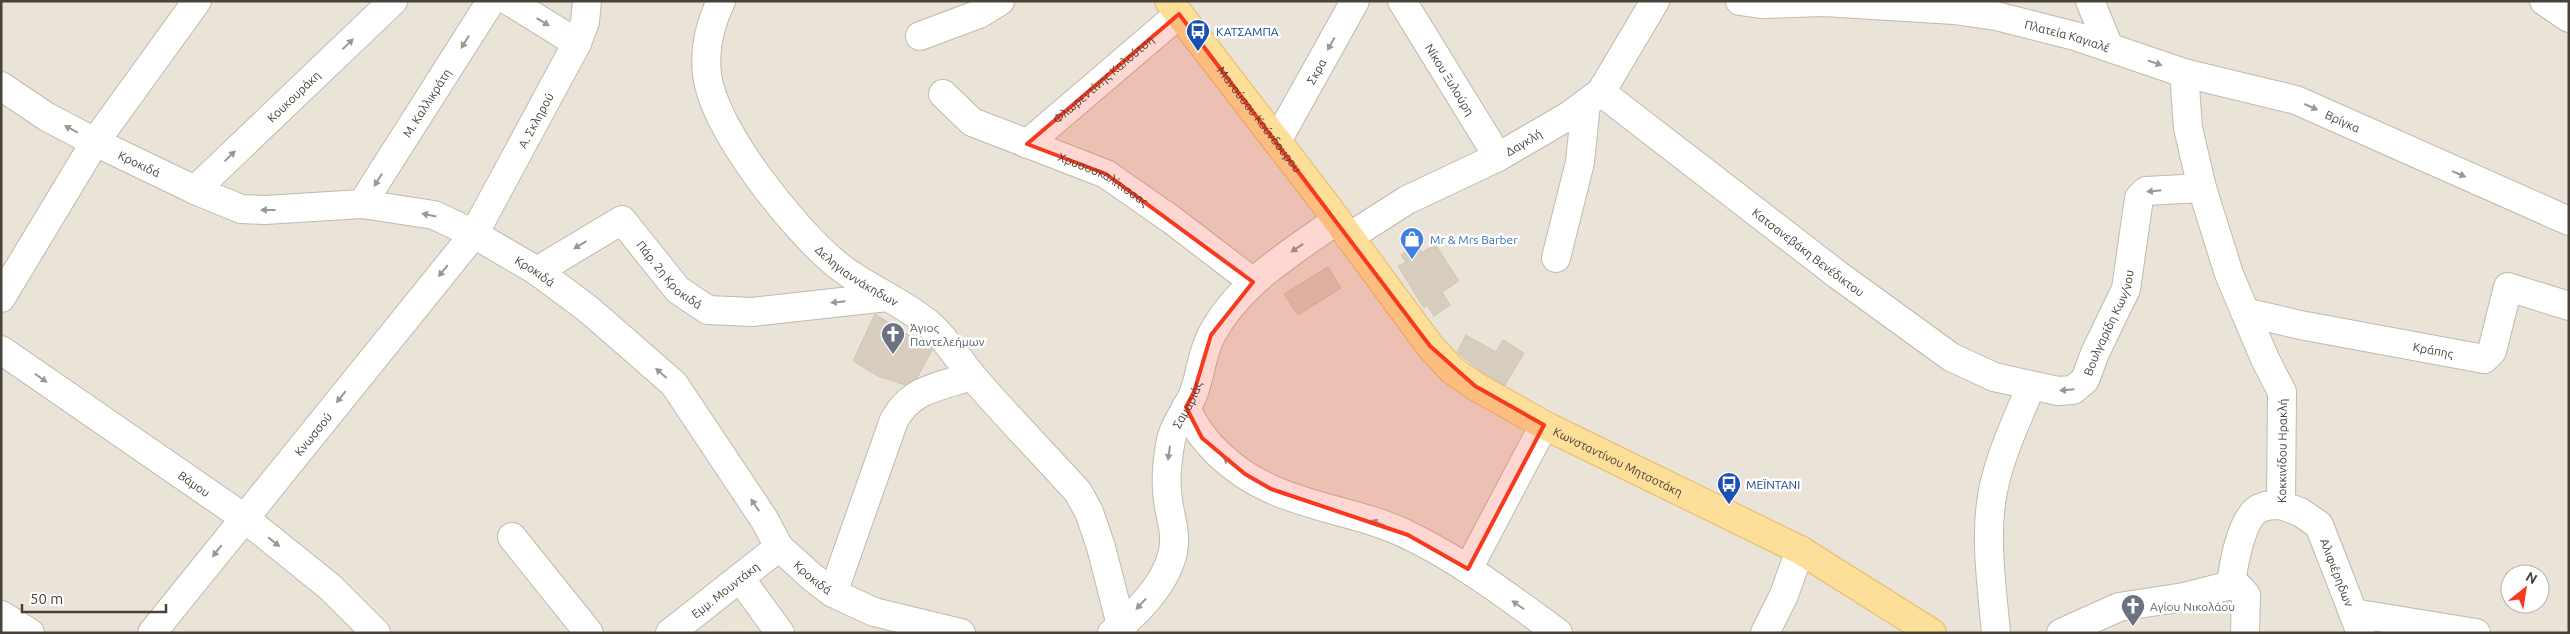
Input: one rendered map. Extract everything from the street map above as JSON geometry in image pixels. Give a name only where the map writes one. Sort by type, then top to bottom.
[{"type":"main road","name":"Μανούσου Κούνδουρου","points":[[1174,7],[1343,228]]},
{"type":"main road","name":"Κωνσταντίνου Μητσοτάκη","points":[[1343,228],[1430,346],[1452,370],[1475,386],[1544,426],[1800,550],[1932,633]]},
{"type":"street","points":[[1,298],[95,142],[197,1]]},
{"type":"street","name":"Κουκουράκη","points":[[195,190],[393,1]]},
{"type":"street","name":"Μ. Καλλικράτη","points":[[362,204],[491,1]]},
{"type":"street","points":[[509,1],[577,43]]},
{"type":"street","name":"Α. Σκληρού","points":[[474,234],[577,43],[585,22],[587,1]]},
{"type":"street","name":"Δεληγιαννάκηδων","points":[[721,1],[709,34],[706,62],[707,76],[714,102],[728,130],[781,206],[835,264],[928,324],[950,344],[972,376],[1078,492],[1090,512],[1101,547],[1118,631]]},
{"type":"street","points":[[920,36],[979,14],[1000,1]]},
{"type":"street","name":"Σκρα","points":[[1277,141],[1355,1]]},
{"type":"street","name":"Νίκου Ξυλούρη","points":[[1402,1],[1498,157]]},
{"type":"street","name":"Δαγκλή","points":[[1343,228],[1498,157],[1593,98],[1655,1]]},
{"type":"street","name":"Πλατεία Καγιαλέ","points":[[1740,1],[1762,4],[1824,2],[1954,10],[2000,9],[2109,47]]},
{"type":"street","name":"Πλατεία Καγιαλέ","points":[[2090,1],[2109,47]]},
{"type":"street","points":[[2544,1],[2569,18]]},
{"type":"street","name":"Φλωρεντίνης Καλούτση","points":[[1027,144],[1174,7]]},
{"type":"street","name":"Βρίγκα","points":[[2109,47],[2184,73],[2296,100],[2569,221]]},
{"type":"street","name":"Κοκκινίδου Ηρακλή","points":[[2184,73],[2188,128],[2202,188],[2229,274],[2282,392],[2281,504],[2258,509],[2250,517],[2233,565],[2231,585]]},
{"type":"street","name":"Κροκιδά","points":[[1,86],[48,117],[95,142],[195,190],[241,209],[266,210],[362,204],[434,215],[474,234],[537,271],[588,309],[674,384],[764,519],[779,547],[833,593],[874,612],[960,633]]},
{"type":"street","name":"Χρυσοσκαλίτισσας","points":[[943,94],[972,122],[1106,174],[1172,220],[1253,282]]},
{"type":"street","points":[[1556,258],[1580,162],[1593,98]]},
{"type":"street","name":"Κατσανεβάκη Βενέδικτου","points":[[1593,98],[1951,357],[1994,377],[2031,386]]},
{"type":"street","name":"Βουλγαρίδη Κων/νου","points":[[2031,386],[2058,391],[2073,390],[2085,380],[2095,353],[2126,288],[2135,234],[2136,203],[2142,194],[2146,191],[2202,188]]},
{"type":"street","name":"Πάρ. 2η Κροκιδά","points":[[537,271],[622,220],[678,290],[708,310],[752,312],[887,297]]},
{"type":"street","name":"Σαμαριάς","points":[[1118,631],[1158,586],[1172,561],[1174,537],[1166,476],[1171,438],[1194,392],[1211,335],[1222,318],[1265,271],[1343,228]]},
{"type":"street","name":"Κνωσσού","points":[[152,633],[243,517],[474,234]]},
{"type":"street","name":"Κράπης","points":[[2245,312],[2300,325],[2484,359],[2492,351],[2508,287],[2569,306]]},
{"type":"street","name":"Βάμου","points":[[1,350],[243,517],[330,587],[376,633]]},
{"type":"street","points":[[833,593],[894,420],[902,405],[918,394],[972,376]]},
{"type":"street","points":[[1996,633],[1990,548],[1993,491],[2007,444],[2031,386]]},
{"type":"street","points":[[1186,407],[1202,438],[1246,474],[1271,490],[1358,516],[1408,535],[1468,569],[1558,633]]},
{"type":"street","points":[[1468,569],[1544,426]]},
{"type":"street","name":"Αλιφιέρηδων","points":[[2281,504],[2300,512],[2318,525],[2357,623]]},
{"type":"street","points":[[512,537],[589,633]]},
{"type":"street","name":"Εμμ. Μουντάκη","points":[[670,633],[779,547]]},
{"type":"street","points":[[1765,633],[1784,595],[1800,550]]},
{"type":"street","points":[[740,578],[780,633]]},
{"type":"street","points":[[2061,633],[2119,607],[2184,597],[2231,585],[2240,588],[2246,595],[2245,633]]},
{"type":"street","points":[[1,615],[30,633]]},
{"type":"street","points":[[2357,623],[2476,633]]},
{"type":"highlighted area","points":[[1179,14],[1430,346],[1475,386],[1544,425],[1468,569],[1408,535],[1271,489],[1245,474],[1202,438],[1186,407],[1194,392],[1211,335],[1253,282],[1106,174],[1027,144]]},
{"type":"shaded area","points":[[1,1],[2569,1],[2569,633],[1,633]]},
{"type":"shaded area","points":[[739,618],[751,633],[722,633]]},
{"type":"building","points":[[1435,244],[1459,281],[1442,292],[1450,305],[1434,316],[1427,305],[1424,308],[1398,266],[1406,262],[1401,255],[1418,245],[1422,253]]},
{"type":"building","points":[[1328,267],[1341,288],[1298,315],[1284,294]]},
{"type":"building","name":"Άγιος Παντελεήμων","points":[[875,314],[932,350],[917,378],[905,385],[878,376],[853,361]]},
{"type":"building","points":[[1466,335],[1496,352],[1503,340],[1524,353],[1505,385],[1483,373],[1457,352]]},
{"type":"place","name":"ΚΑΤΣΑΜΠΑ","points":[[1198,52]]},
{"type":"place","name":"Mr & Mrs Barber","points":[[1412,260]]},
{"type":"place","name":"Άγιος Παντελεήμων","points":[[893,355]]},
{"type":"place","name":"ΜΕΪΝΤΑΝΙ","points":[[1729,505]]},
{"type":"place","name":"Αγίου Νικολάου","points":[[2133,627]]}]
